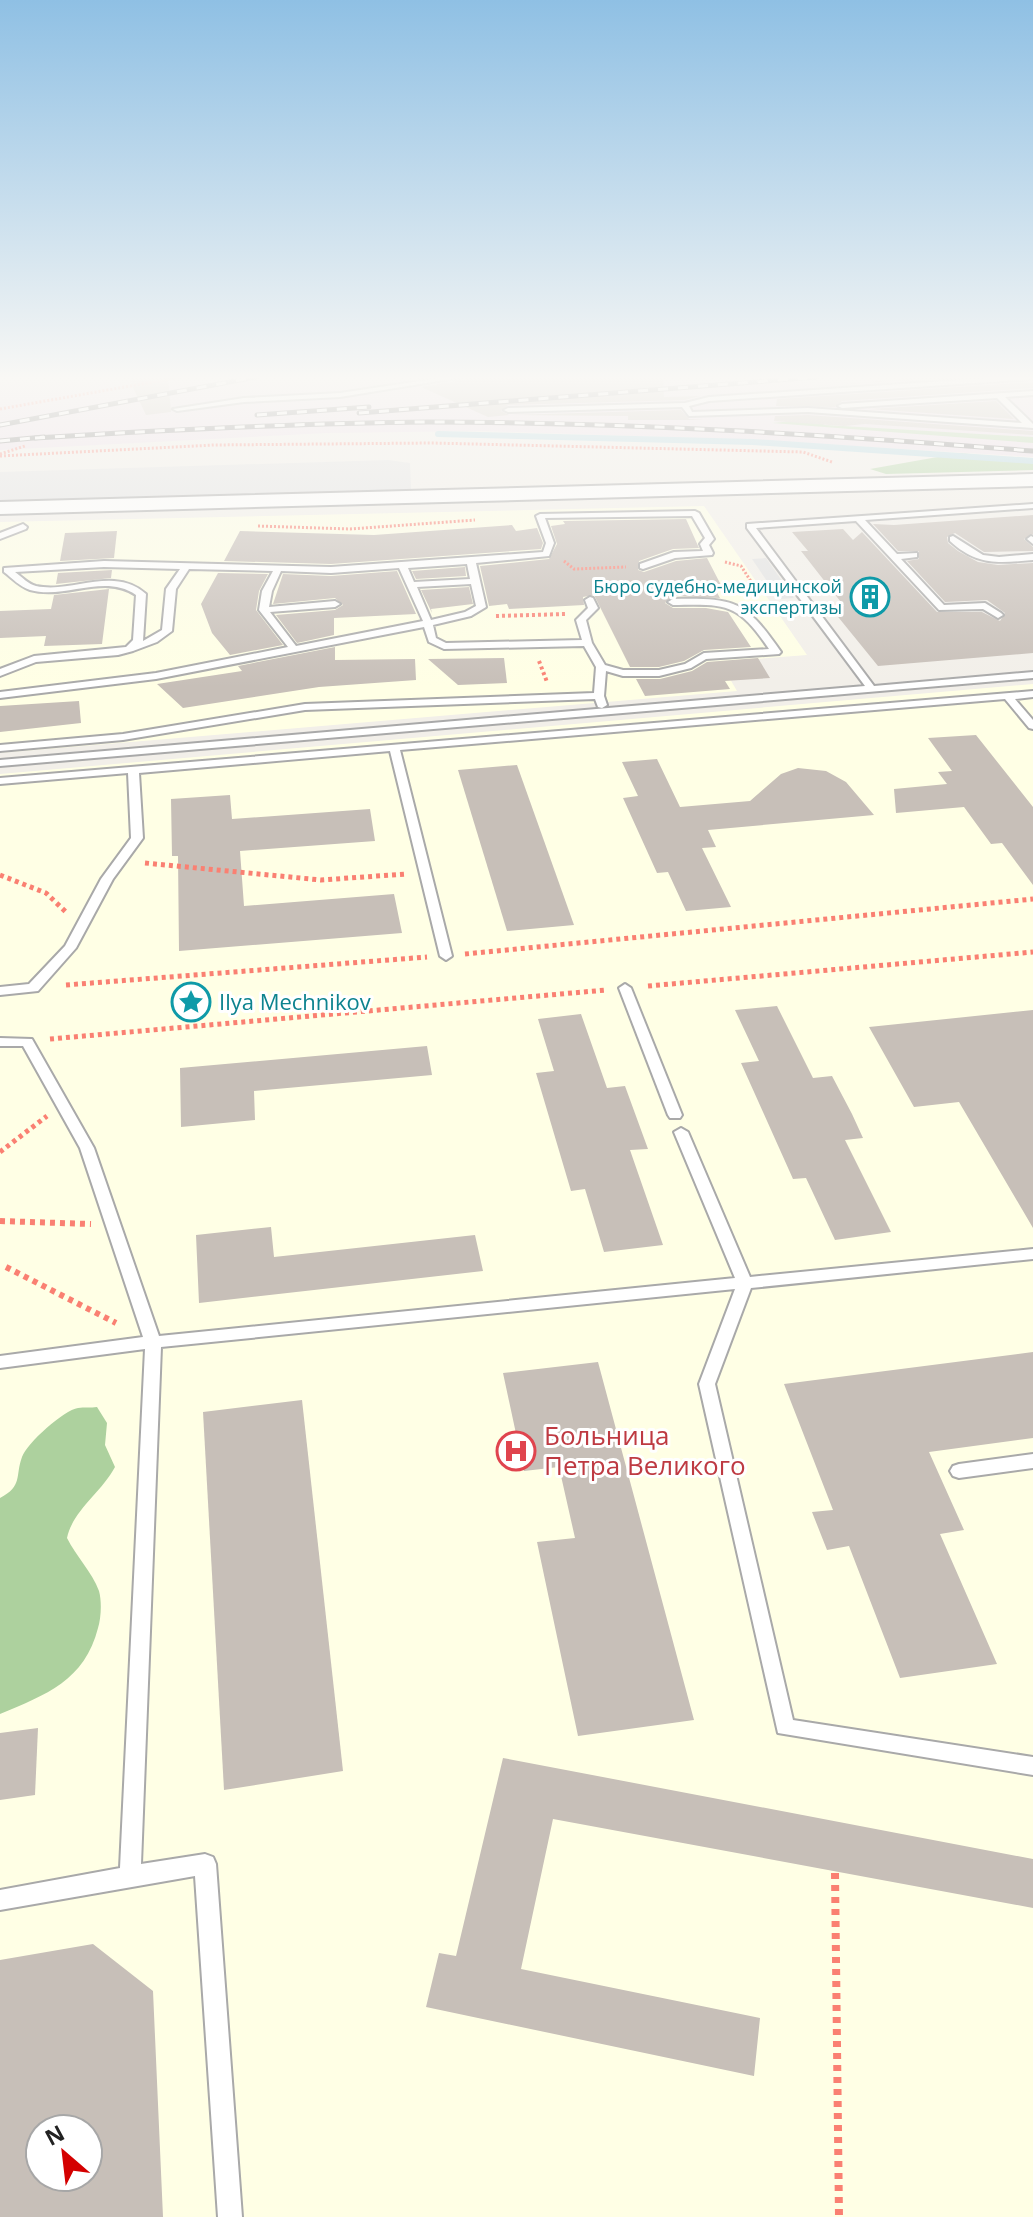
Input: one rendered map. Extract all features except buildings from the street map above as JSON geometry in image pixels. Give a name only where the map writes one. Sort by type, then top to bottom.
[{"type":"street","points":[[1,507],[1015,480]]},
{"type":"street","points":[[1,507],[1033,490]]},
{"type":"lane","points":[[871,688],[750,526],[1033,506]]},
{"type":"lane","points":[[4,568],[104,564],[277,571],[403,567],[546,554],[550,543],[540,516],[689,508],[695,513],[710,539],[704,544],[709,553],[674,555],[643,566]]},
{"type":"lane","points":[[858,518],[942,608],[985,606],[998,615]]},
{"type":"lane","points":[[0,536],[23,527]]},
{"type":"lane","points":[[953,539],[960,552],[991,560],[1033,557]]},
{"type":"lane","points":[[894,557],[914,555]]},
{"type":"lane","points":[[0,695],[156,676],[476,611],[481,607],[471,561]]},
{"type":"lane","points":[[403,567],[428,623],[432,640],[444,646],[587,643]]},
{"type":"lane","points":[[4,568],[33,588],[110,584],[138,590],[141,594],[138,641],[129,649]]},
{"type":"lane","points":[[0,673],[34,659],[102,654],[154,640],[167,631],[171,589],[185,568]]},
{"type":"lane","points":[[277,571],[267,591],[264,610],[294,649]]},
{"type":"lane","points":[[412,585],[475,581]]},
{"type":"lane","points":[[590,600],[593,608],[581,620],[587,643],[601,667],[599,696],[604,711]]},
{"type":"lane","points":[[601,667],[623,673],[659,673],[688,666],[704,656],[776,652],[753,616],[729,602],[673,602]]},
{"type":"lane","points":[[264,610],[335,604]]},
{"type":"lane","points":[[0,763],[1033,675]]},
{"type":"lane","points":[[778,681],[787,695]]},
{"type":"lane","points":[[0,781],[1033,694]]},
{"type":"lane","points":[[0,748],[123,737],[305,707],[599,696]]},
{"type":"lane","points":[[1007,696],[1033,726]]},
{"type":"lane","points":[[394,747],[446,956]]},
{"type":"lane","points":[[0,991],[33,988],[70,948],[107,879],[137,838],[133,770]]},
{"type":"lane","points":[[625,988],[745,1283],[707,1384],[785,1727],[1033,1766]]},
{"type":"lane","points":[[0,1042],[27,1042],[87,1148],[153,1342],[130,1876]]},
{"type":"lane","points":[[0,1362],[153,1342],[1033,1254]]},
{"type":"lane","points":[[959,1471],[1033,1461]]},
{"type":"lane","points":[[0,1900],[205,1864],[230,2217]]},
{"type":"path","points":[[709,553],[741,566],[754,587],[729,602]]},
{"type":"path","points":[[546,554],[560,558],[574,569],[643,566]]},
{"type":"path","points":[[476,611],[496,616],[583,615]]},
{"type":"path","points":[[533,645],[553,697]]},
{"type":"path","points":[[120,861],[321,880],[424,873]]},
{"type":"path","points":[[0,875],[37,887],[62,905],[78,932]]},
{"type":"path","points":[[33,988],[446,956],[1033,899]]},
{"type":"path","points":[[27,1042],[1033,952]]},
{"type":"path","points":[[0,1152],[62,1104]]},
{"type":"path","points":[[0,1221],[114,1224]]},
{"type":"path","points":[[6,1267],[153,1342]]},
{"type":"path","points":[[835,1873],[839,2217]]},
{"type":"shaded area","points":[[0,480],[411,480],[411,491],[0,501]]},
{"type":"shaded area","points":[[704,506],[807,655],[720,662],[737,691],[0,753],[0,522]]},
{"type":"shaded area","points":[[766,558],[794,598],[779,599],[752,559]]},
{"type":"shaded area","name":"Больница Петра Великого","points":[[1033,684],[1033,2217],[0,2217],[0,774]]},
{"type":"green space","points":[[97,1407],[107,1423],[105,1445],[115,1467],[81,1510],[67,1538],[99,1591],[101,1610],[98,1628],[84,1661],[73,1673],[48,1692],[0,1714],[0,1498],[15,1485],[22,1457],[38,1436],[72,1410]]},
{"type":"place","name":"Бюро судебно-медицинской экспертизы","points":[[870,597]]},
{"type":"place","name":"Ilya Mechnikov","points":[[191,1002]]},
{"type":"place","name":"Больница Петра Великого","points":[[516,1451]]}]
